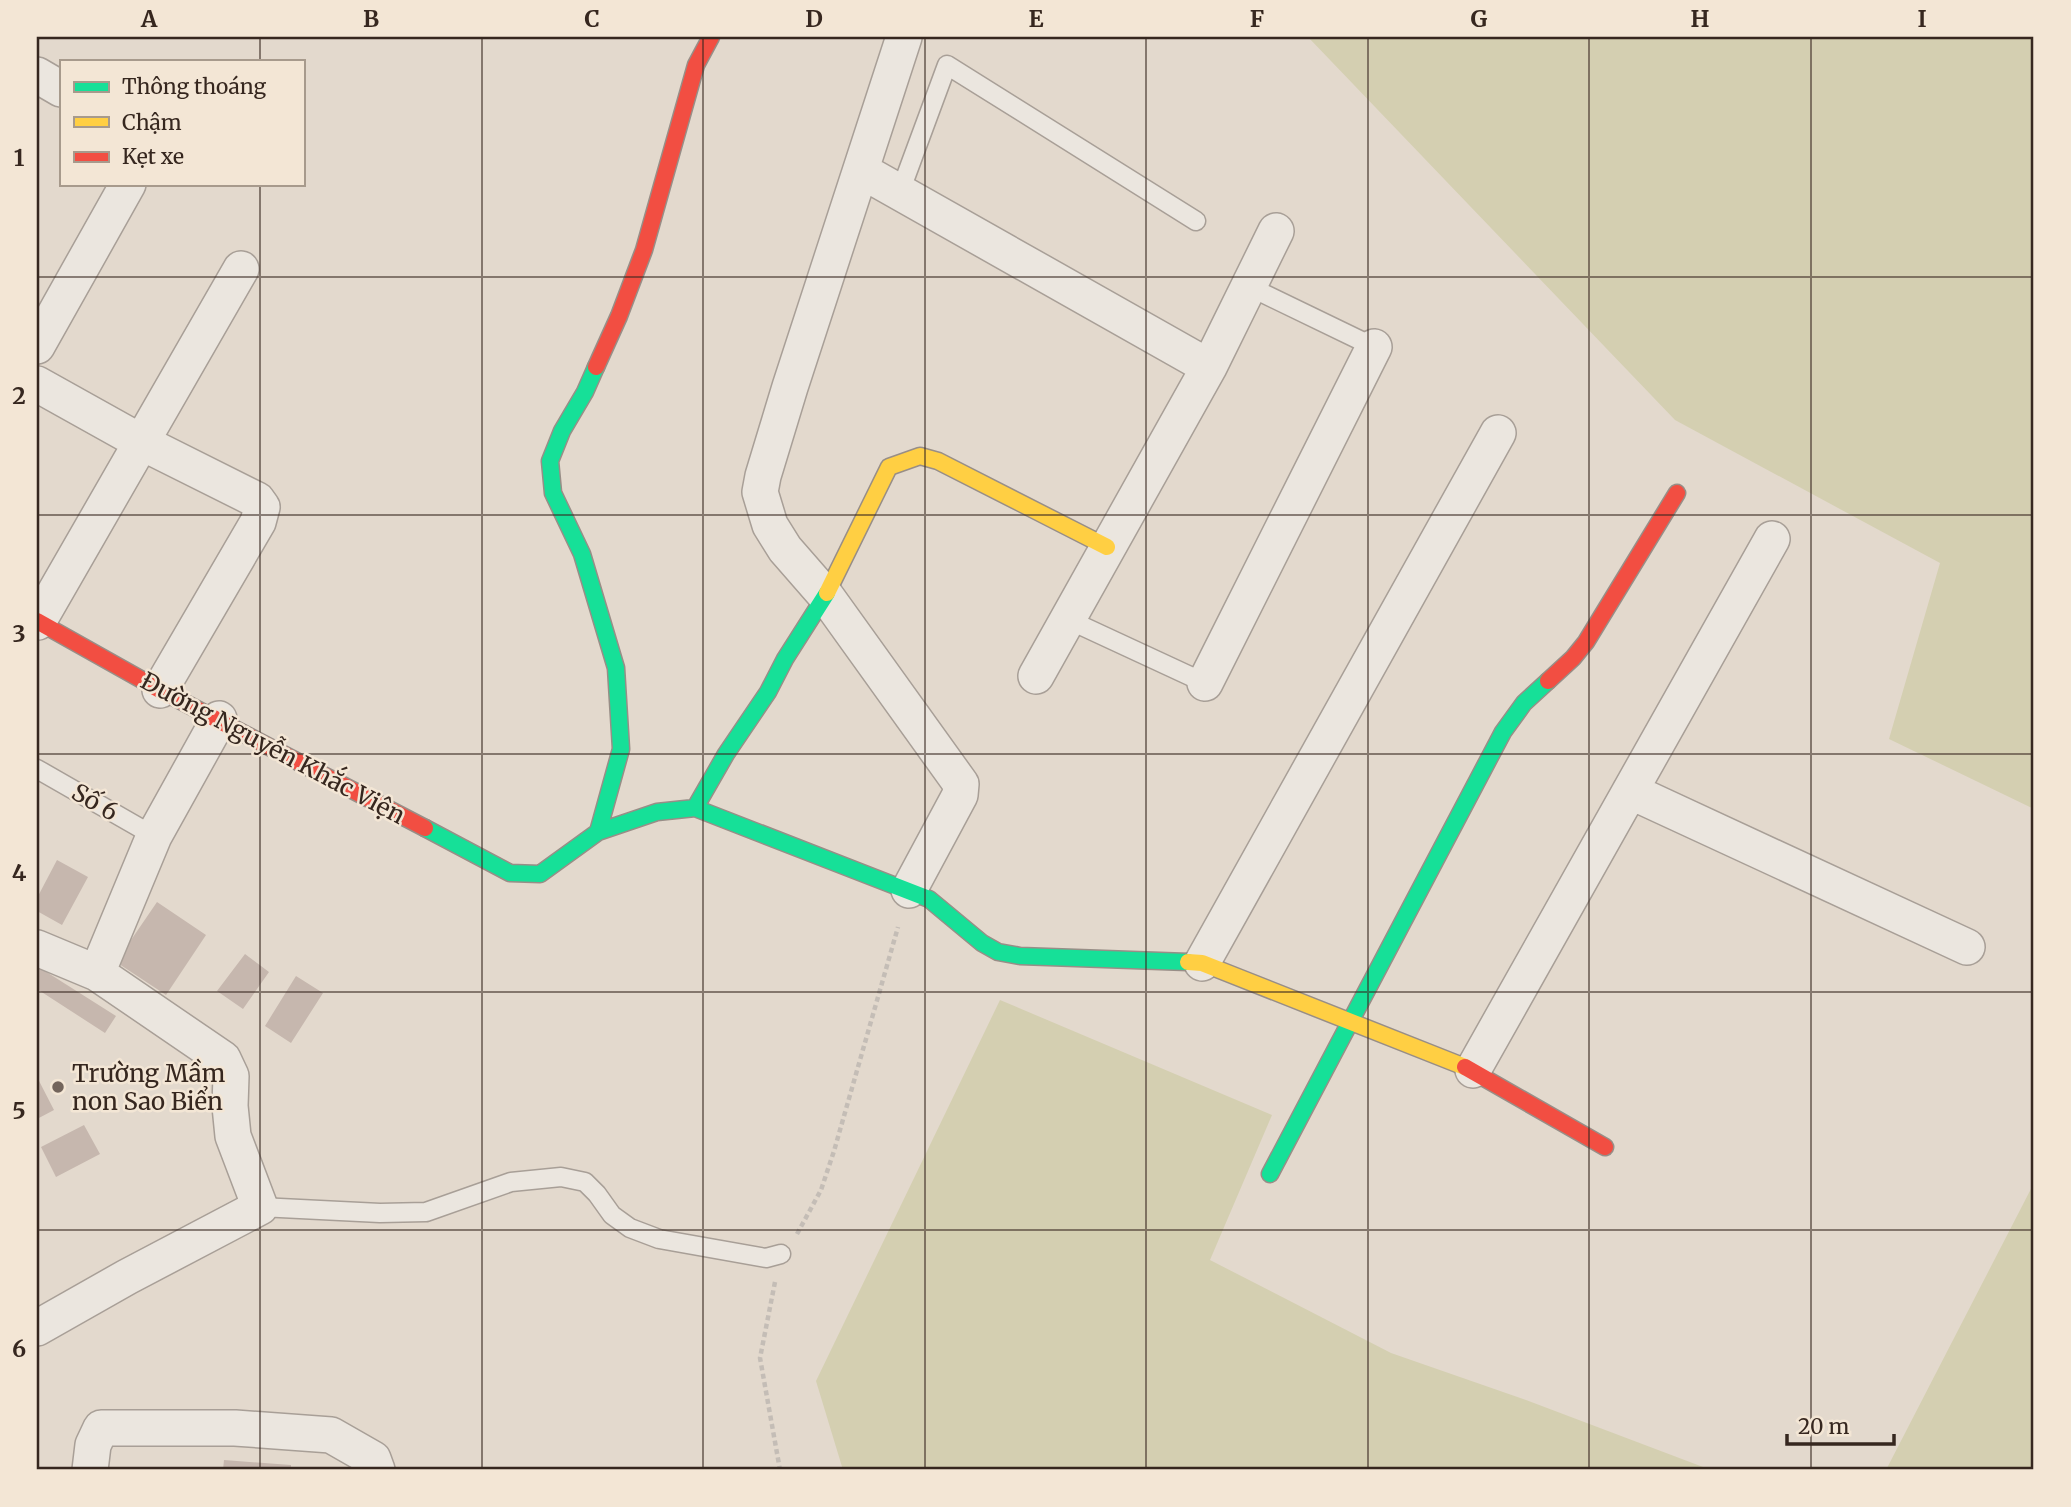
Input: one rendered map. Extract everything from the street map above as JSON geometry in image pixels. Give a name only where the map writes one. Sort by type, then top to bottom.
[{"type":"street","points":[[598,832],[621,749],[616,668],[582,554],[553,493],[550,461],[619,316],[643,250],[696,65],[710,37]]},
{"type":"street","points":[[904,37],[790,387],[760,492],[770,525],[785,549],[826,596],[961,785],[960,795],[909,890]]},
{"type":"street","points":[[37,75],[60,88]]},
{"type":"street","points":[[862,171],[1209,367]]},
{"type":"street","points":[[37,346],[127,186]]},
{"type":"street","points":[[1036,676],[1209,367],[1276,231]]},
{"type":"street","points":[[38,621],[242,269]]},
{"type":"street","points":[[1205,683],[1374,347]]},
{"type":"street","points":[[37,384],[141,442],[257,500],[262,507],[258,522],[160,690]]},
{"type":"street","points":[[1202,963],[1498,433]]},
{"type":"street","points":[[695,807],[826,596],[889,467],[920,456],[938,461],[1107,547]]},
{"type":"street","points":[[1270,1174],[1503,732],[1524,703],[1573,658],[1586,642],[1677,493]]},
{"type":"street","points":[[1473,1069],[1772,539]]},
{"type":"street","name":"Đường Nguyễn Khắc Viện","points":[[38,621],[160,690],[510,873],[540,874],[598,832]]},
{"type":"street","points":[[97,973],[154,836],[219,719]]},
{"type":"street","points":[[1630,791],[1967,947]]},
{"type":"street","points":[[598,832],[641,814],[669,808],[695,807],[929,899],[982,943],[998,952],[1020,956],[1202,963],[1473,1069],[1605,1147]]},
{"type":"street","points":[[37,948],[97,973],[223,1059],[231,1076],[233,1136],[260,1207],[150,1264],[37,1328]]},
{"type":"street","points":[[90,1470],[93,1445],[101,1429],[132,1428],[235,1429],[331,1435],[373,1459],[377,1470]]},
{"type":"lane","points":[[900,192],[947,65],[1196,221]]},
{"type":"lane","points":[[1250,287],[1374,347]]},
{"type":"lane","points":[[1068,620],[1205,683]]},
{"type":"lane","name":"Số 6","points":[[37,769],[154,836]]},
{"type":"lane","points":[[260,1207],[380,1213],[426,1212],[511,1182],[561,1177],[584,1182],[597,1194],[612,1215],[630,1228],[659,1239],[766,1258],[780,1254]]},
{"type":"path","points":[[780,1470],[760,1358],[780,1254],[791,1244],[821,1190],[844,1120],[909,890]]},
{"type":"shaded area","points":[[1308,37],[2034,37],[2034,809],[1889,739],[1940,563],[1675,420]]},
{"type":"shaded area","points":[[1000,1000],[1272,1115],[1210,1260],[1391,1353],[1526,1400],[1711,1470],[843,1470],[816,1381]]},
{"type":"shaded area","points":[[2034,1183],[2034,1470],[1886,1470]]},
{"type":"building","points":[[57,860],[88,877],[62,925],[37,911],[37,898]]},
{"type":"building","points":[[157,902],[206,935],[166,995],[116,962]]},
{"type":"building","points":[[245,954],[269,972],[243,1009],[217,991]]},
{"type":"building","points":[[37,966],[116,1016],[105,1033],[37,989]]},
{"type":"building","points":[[296,976],[323,993],[291,1043],[265,1026]]},
{"type":"building","points":[[37,1077],[54,1110],[37,1119]]},
{"type":"building","points":[[84,1125],[100,1154],[56,1177],[41,1147]]},
{"type":"building","points":[[224,1460],[291,1465],[291,1470],[223,1470]]},
{"type":"traffic: fast","points":[[425,828],[510,873],[540,874],[598,832],[621,749],[616,668],[582,554],[553,493],[550,461],[562,431],[596,367]]},
{"type":"traffic: fast","points":[[598,832],[657,812],[695,808],[827,593]]},
{"type":"traffic: fast","points":[[1270,1174],[1503,732],[1524,703],[1548,681]]},
{"type":"traffic: fast","points":[[695,808],[929,899],[982,943],[998,952],[1020,956],[1188,962]]},
{"type":"traffic: slow","points":[[827,593],[889,467],[920,456],[938,461],[1107,547]]},
{"type":"traffic: slow","points":[[1188,962],[1202,963],[1465,1067]]},
{"type":"traffic: jam","points":[[596,367],[644,250],[696,65],[711,37]]},
{"type":"traffic: jam","points":[[1548,681],[1586,642],[1677,493]]},
{"type":"traffic: jam","points":[[37,621],[160,690],[425,828]]},
{"type":"traffic: jam","points":[[1465,1067],[1605,1147]]},
{"type":"place","name":"Trường Mầm non Sao Biển","points":[[58,1087]]}]
